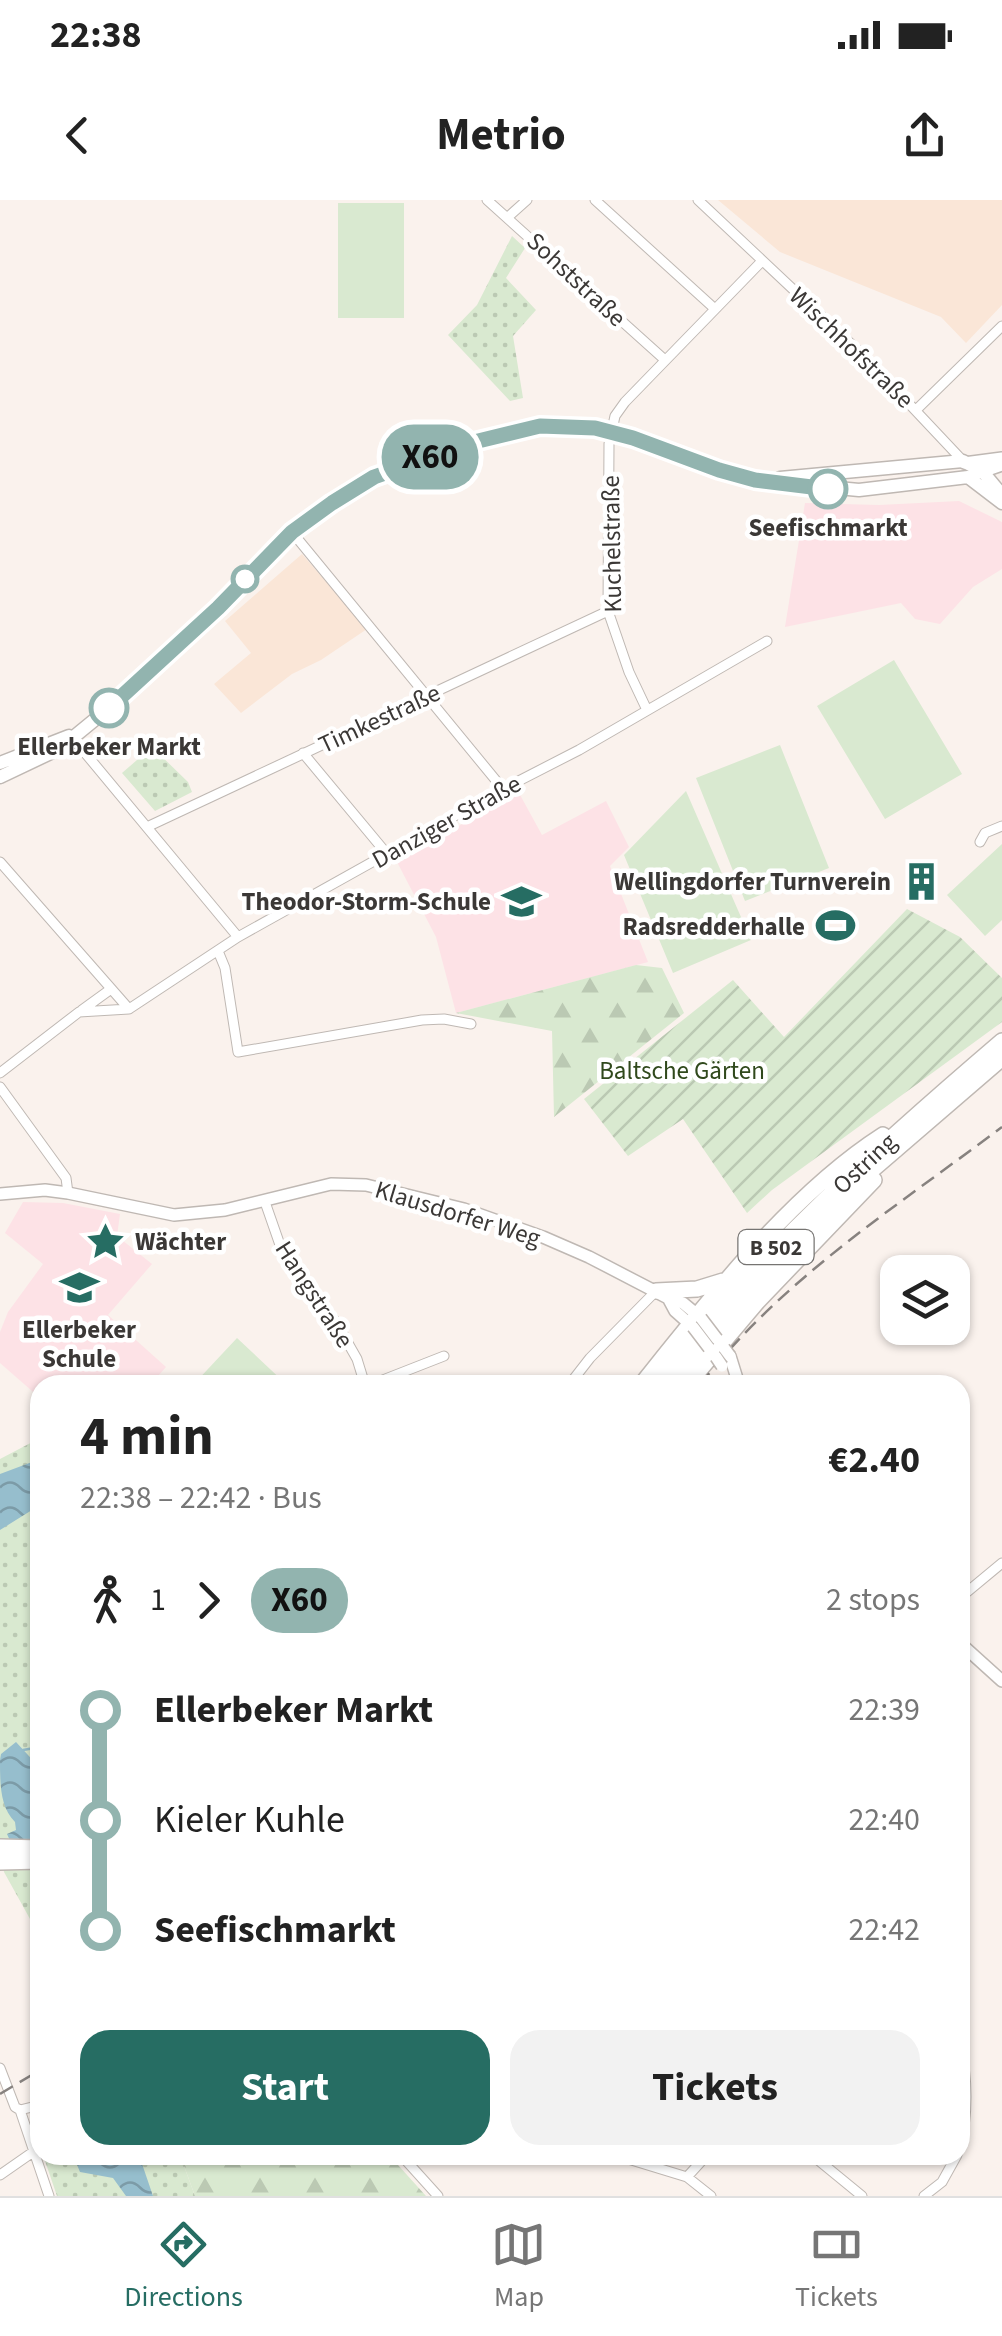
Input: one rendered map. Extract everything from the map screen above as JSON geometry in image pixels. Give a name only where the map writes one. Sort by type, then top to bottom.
[{"type":"highway","name":"Ostring","points":[[678,1375],[781,1258],[1002,1040]]},
{"type":"highway","name":"Ostring","points":[[664,1375],[740,1285],[811,1211],[912,1126],[1002,1058]]},
{"type":"highway","points":[[649,1375],[732,1277],[834,1172],[881,1136],[912,1126]]},
{"type":"highway","points":[[696,1375],[896,1157],[912,1126]]},
{"type":"highway","points":[[662,1294],[696,1290],[732,1277]]},
{"type":"highway","points":[[0,1847],[30,1848]]},
{"type":"highway","points":[[0,1862],[30,1861]]},
{"type":"main road","points":[[0,777],[44,757],[109,708],[218,608],[292,532],[374,477],[450,450],[540,426],[569,426],[611,431],[755,480],[859,490],[968,477],[1002,499]]},
{"type":"main road","points":[[755,480],[963,461]]},
{"type":"main road","name":"Wischhofstraße","points":[[963,461],[983,472],[1002,499]]},
{"type":"main road","points":[[0,763],[71,736]]},
{"type":"street","name":"Sohststraße","points":[[487,200],[665,360]]},
{"type":"street","points":[[508,217],[527,200]]},
{"type":"street","points":[[595,200],[714,309]]},
{"type":"street","name":"Wischhofstraße","points":[[698,200],[916,410],[963,461]]},
{"type":"street","points":[[611,431],[625,402],[762,260]]},
{"type":"street","points":[[916,410],[1002,326]]},
{"type":"street","name":"Kuchelstraße","points":[[611,431],[608,611],[647,710]]},
{"type":"street","points":[[963,461],[1002,462],[968,477],[963,461]]},
{"type":"street","points":[[292,532],[503,788]]},
{"type":"street","name":"Timkestraße","points":[[149,826],[608,611]]},
{"type":"street","name":"Danziger Straße","points":[[129,1009],[238,937],[503,788],[580,750],[767,640]]},
{"type":"street","points":[[71,736],[238,937]]},
{"type":"street","points":[[303,753],[387,854]]},
{"type":"street","points":[[980,842],[985,834],[1002,826]]},
{"type":"street","points":[[0,862],[129,1009]]},
{"type":"street","points":[[218,950],[226,968],[238,1052],[422,1020],[444,1018],[472,1024]]},
{"type":"street","points":[[0,1073],[111,989]]},
{"type":"street","points":[[80,1012],[129,1009]]},
{"type":"street","points":[[0,1087],[66,1178],[68,1193]]},
{"type":"street","name":"Klausdorfer Weg","points":[[0,1194],[21,1190],[68,1193],[174,1215],[265,1202],[331,1184],[400,1192],[543,1237],[682,1302],[733,1375]]},
{"type":"street","name":"Hangstraße","points":[[265,1202],[280,1245],[298,1276],[336,1322],[363,1375]]},
{"type":"street","points":[[577,1375],[590,1358],[662,1294]]},
{"type":"street","points":[[394,1375],[444,1356]]},
{"type":"street","points":[[970,1590],[1002,1564]]},
{"type":"street","points":[[970,1651],[1002,1680]]},
{"type":"street","points":[[0,2068],[30,2142]]},
{"type":"street","points":[[20,2110],[30,2108]]},
{"type":"street","points":[[0,2175],[30,2154]]},
{"type":"street","points":[[38,2165],[50,2196]]},
{"type":"street","points":[[410,2165],[438,2196]]},
{"type":"street","points":[[648,2165],[687,2177],[711,2196]]},
{"type":"street","points":[[687,2177],[698,2165]]},
{"type":"street","points":[[824,2165],[862,2196]]},
{"type":"street","points":[[924,2196],[942,2182],[951,2165]]},
{"type":"shaded area","points":[[718,200],[1002,200],[1002,305],[966,343],[941,317],[780,252]]},
{"type":"shaded area","points":[[959,501],[1002,522],[1002,569],[973,587],[940,624],[915,619],[901,603],[785,627],[805,503]]},
{"type":"shaded area","points":[[302,554],[367,629],[292,674],[241,713],[214,684],[251,653],[225,621]]},
{"type":"shaded area","name":"Theodor-Storm-Schule","points":[[519,793],[542,835],[606,801],[629,847],[610,866],[648,962],[456,1013],[436,937],[396,860]]},
{"type":"shaded area","name":"Ellerbeker Schule","points":[[23,1202],[63,1203],[120,1214],[117,1236],[152,1264],[108,1315],[166,1367],[159,1375],[30,1375],[30,1389],[0,1363],[0,1332],[8,1312],[43,1264],[5,1233]]},
{"type":"green space","points":[[338,203],[404,203],[404,318],[338,318]]},
{"type":"green space","points":[[512,236],[525,248],[506,278],[536,310],[513,336],[523,398],[510,401],[448,335],[477,305]]},
{"type":"green space","points":[[894,660],[962,774],[885,819],[817,706]]},
{"type":"green space","points":[[780,745],[829,868],[745,901],[696,778]]},
{"type":"green space","points":[[152,747],[188,782],[192,792],[155,811],[122,773]]},
{"type":"green space","points":[[686,791],[751,940],[673,973],[624,855]]},
{"type":"green space","points":[[1002,844],[1002,920],[985,936],[947,895]]},
{"type":"green space","name":"Baltsche Gärten","points":[[907,909],[960,937],[1002,978],[1002,1022],[772,1190],[747,1213],[683,1119],[628,1156],[584,1099],[733,980],[784,1037]]},
{"type":"green space","points":[[636,965],[662,968],[684,1013],[554,1117],[552,1031],[456,1013]]},
{"type":"green space","points":[[237,1338],[276,1375],[202,1375]]},
{"type":"green space","points":[[30,1443],[30,1919],[4,1872],[0,1855],[0,1459]]},
{"type":"green space","points":[[46,2165],[184,2165],[195,2196],[57,2196]]},
{"type":"green space","points":[[184,2165],[398,2165],[426,2196],[195,2196]]},
{"type":"water","points":[[30,1463],[30,1511],[0,1530],[0,1474]]},
{"type":"water","points":[[16,1742],[30,1757],[30,1860],[20,1862],[7,1834],[16,1830],[4,1802],[1,1754]]},
{"type":"water","points":[[77,2165],[142,2165],[153,2196],[126,2196],[113,2178],[80,2172]]},
{"type":"waterway","points":[[23,1750],[30,1749]]},
{"type":"railway","points":[[708,1375],[767,1311],[804,1278],[1002,1127]]},
{"type":"railway","points":[[0,2094],[30,2076]]},
{"type":"bus line","name":"X60","points":[[109,708],[218,608],[292,532],[374,477],[474,442],[540,426],[595,428],[755,480],[828,489]]},
{"type":"place","name":"Seefischmarkt","points":[[828,489]]},
{"type":"place","name":"Ellerbeker Markt","points":[[109,708]]},
{"type":"place","name":"Wellingdorfer Turnverein","points":[[921,881]]},
{"type":"place","name":"Theodor-Storm-Schule","points":[[521,901]]},
{"type":"place","name":"Radsredderhalle","points":[[835,926]]},
{"type":"place","name":"Wächter","points":[[105,1241]]},
{"type":"place","name":"Ellerbeker Schule","points":[[79,1288]]}]
